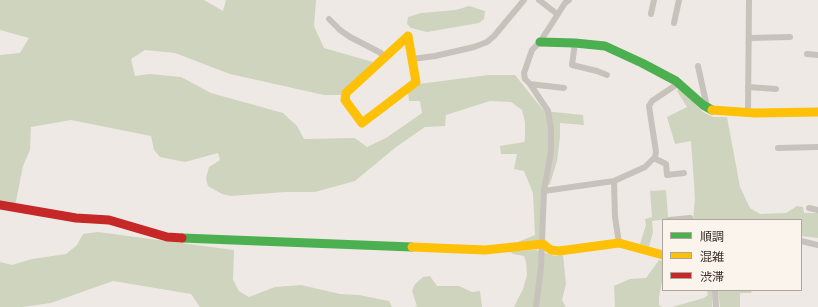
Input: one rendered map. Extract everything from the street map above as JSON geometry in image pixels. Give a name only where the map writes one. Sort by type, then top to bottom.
[{"type":"street","points":[[412,59],[474,47],[487,42],[494,36],[524,0]]},
{"type":"street","points":[[540,0],[557,14]]},
{"type":"street","points":[[536,307],[543,244],[544,191],[551,151],[550,128],[548,111],[525,79],[524,73],[532,50],[540,42],[557,14],[569,0]]},
{"type":"street","points":[[651,14],[654,0]]},
{"type":"street","points":[[674,23],[679,0]]},
{"type":"street","points":[[748,0],[748,112]]},
{"type":"street","points":[[329,19],[350,37],[381,53],[383,59]]},
{"type":"street","points":[[408,36],[412,59],[416,82],[362,123],[345,100],[346,93],[408,36]]},
{"type":"street","points":[[749,38],[790,37]]},
{"type":"street","points":[[540,42],[605,46],[642,63],[679,83],[712,110],[755,113],[818,112]]},
{"type":"street","points":[[575,43],[572,65],[607,75]]},
{"type":"street","points":[[808,54],[818,55]]},
{"type":"street","points":[[698,66],[707,107]]},
{"type":"street","points":[[544,191],[614,181],[645,167],[654,158],[656,152],[649,106],[652,101],[679,83]]},
{"type":"street","points":[[530,84],[564,88]]},
{"type":"street","points":[[748,87],[776,89]]},
{"type":"street","points":[[778,148],[818,147]]},
{"type":"street","points":[[654,158],[666,164],[667,175],[684,173]]},
{"type":"street","points":[[614,181],[615,217],[618,243]]},
{"type":"street","points":[[0,205],[76,218],[109,220],[173,237],[485,250],[543,244],[551,250],[559,251],[618,243],[662,255]]},
{"type":"street","points":[[809,208],[818,210]]},
{"type":"street","points":[[680,219],[690,218]]},
{"type":"street","points":[[802,240],[818,245]]},
{"type":"street","points":[[715,291],[716,307]]},
{"type":"green space","points":[[0,0],[204,0],[223,11],[226,0],[316,0],[314,26],[324,48],[373,62],[342,95],[324,95],[230,74],[175,53],[145,50],[131,59],[135,76],[150,74],[181,77],[211,93],[283,113],[297,126],[304,139],[355,138],[367,147],[386,138],[422,113],[420,101],[409,101],[408,91],[419,84],[488,75],[515,75],[544,111],[583,115],[584,125],[560,123],[557,161],[550,184],[542,189],[540,242],[513,244],[535,235],[533,193],[524,171],[514,169],[517,154],[501,154],[500,146],[524,142],[525,139],[525,122],[522,110],[511,102],[490,101],[446,115],[445,126],[425,127],[396,147],[355,181],[315,192],[285,192],[231,196],[222,194],[208,186],[206,178],[209,167],[220,160],[218,153],[185,162],[160,157],[154,150],[151,136],[71,120],[31,127],[30,150],[23,166],[15,206],[0,203],[0,55],[20,53],[29,38],[0,30]]},
{"type":"green space","points":[[469,6],[485,11],[484,19],[479,23],[427,32],[411,28],[407,24],[408,17],[421,13],[456,10]]},
{"type":"green space","points":[[679,88],[703,112],[713,117],[727,117],[740,187],[750,208],[760,214],[786,213],[797,206],[803,207],[804,213],[818,213],[818,238],[802,236],[802,219],[693,219],[695,198],[691,141],[675,144],[667,117],[687,107],[677,91]]},
{"type":"green space","points":[[666,190],[668,217],[666,219],[652,221],[653,232],[649,247],[640,244],[646,225],[645,219],[652,217],[650,191]]},
{"type":"green space","points":[[98,232],[234,250],[233,280],[239,291],[249,297],[275,287],[301,285],[340,294],[359,295],[389,301],[392,307],[200,307],[191,294],[113,281],[51,303],[22,307],[0,307],[0,262],[12,265],[32,259],[66,254],[77,245],[83,234]]},
{"type":"green space","points":[[536,250],[555,256],[563,255],[566,284],[562,300],[566,307],[514,307],[523,289],[527,275],[524,256],[513,254],[510,251]]},
{"type":"green space","points":[[659,260],[662,261],[662,281],[659,305],[662,307],[614,307],[614,286],[630,279],[646,278]]},
{"type":"green space","points":[[430,276],[437,286],[459,286],[472,292],[480,291],[482,307],[414,307],[417,306],[412,291],[415,284],[423,277]]},
{"type":"green space","points":[[707,291],[713,291],[712,307],[672,307],[704,298],[708,295]]},
{"type":"green space","points":[[718,291],[752,291],[751,293],[740,293],[740,307],[720,307]]},
{"type":"traffic: fast","points":[[540,42],[605,46],[676,81],[703,105],[712,110]]},
{"type":"traffic: fast","points":[[182,238],[412,247]]},
{"type":"traffic: slow","points":[[408,36],[416,82],[362,123],[345,100],[346,93],[408,36]]},
{"type":"traffic: slow","points":[[712,110],[755,113],[818,112]]},
{"type":"traffic: slow","points":[[412,247],[485,250],[543,244],[551,250],[559,251],[619,243],[662,255]]},
{"type":"traffic: jam","points":[[0,205],[76,218],[109,220],[167,237],[182,238]]}]
